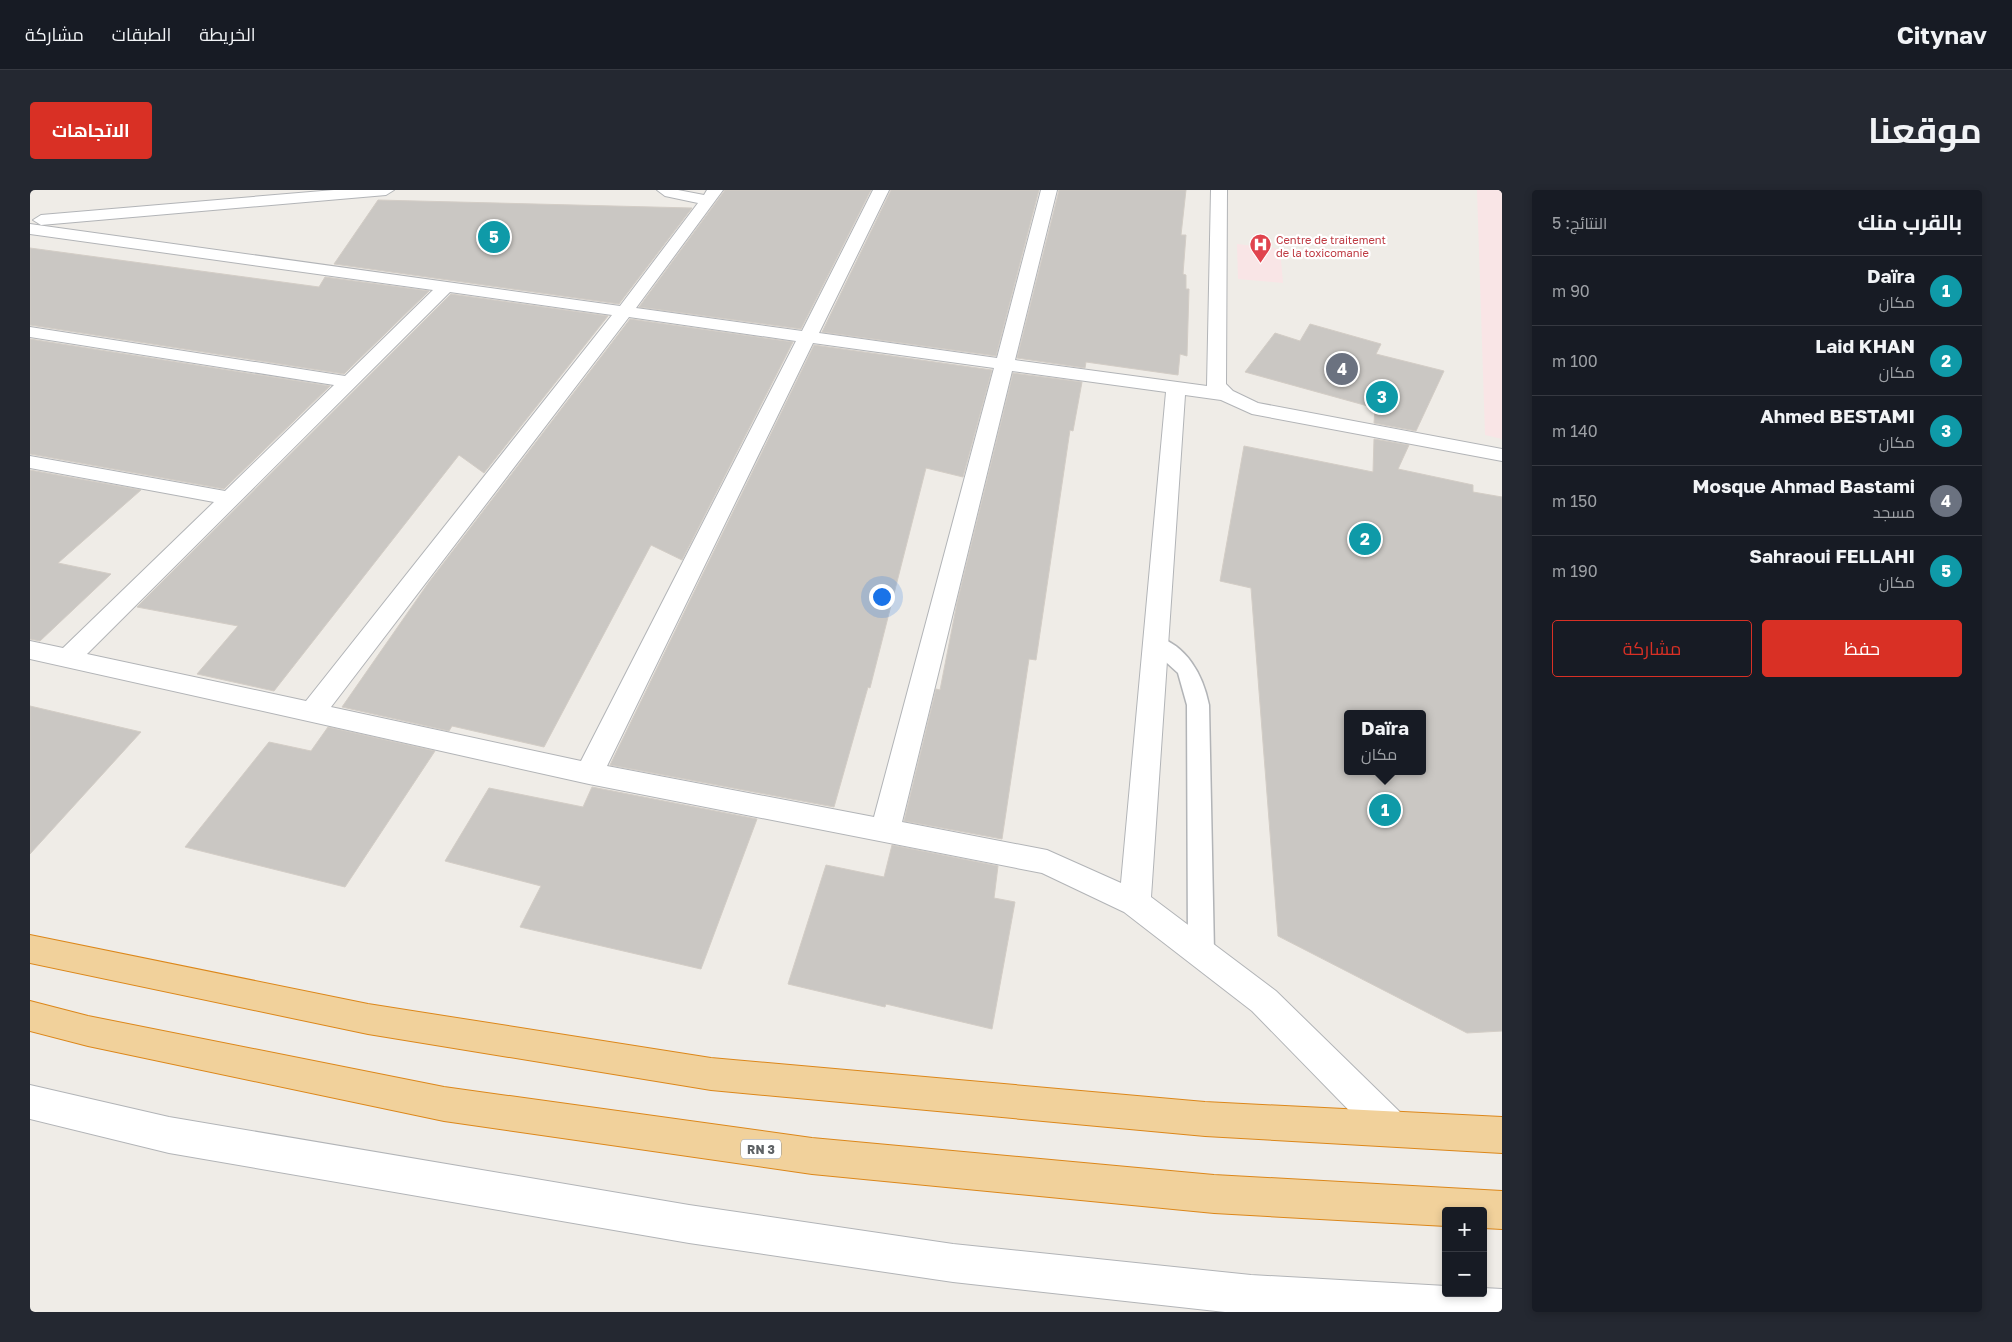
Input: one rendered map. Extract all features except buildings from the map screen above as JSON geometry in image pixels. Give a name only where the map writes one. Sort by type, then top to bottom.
[{"type":"highway","points":[[30,948],[368,1020],[711,1074],[1205,1118],[1502,1134]]},
{"type":"highway","name":"RN 3","points":[[30,1016],[88,1031],[444,1104],[812,1156],[1214,1194],[1502,1210]]},
{"type":"street","points":[[30,220],[386,190]]},
{"type":"street","points":[[664,190],[670,193],[711,195]]},
{"type":"street","points":[[589,773],[881,190]]},
{"type":"street","points":[[885,831],[1049,190]]},
{"type":"street","points":[[1219,190],[1216,386],[1226,395],[1252,408],[1502,455]]},
{"type":"street","points":[[312,712],[626,311],[711,195]]},
{"type":"street","points":[[155,246],[141,238],[138,233],[139,226],[150,218],[174,208]]},
{"type":"street","points":[[30,229],[1226,395]]},
{"type":"street","points":[[68,658],[448,286]]},
{"type":"street","points":[[30,332],[350,382]]},
{"type":"street","points":[[1136,903],[1176,388]]},
{"type":"street","points":[[30,462],[232,499]]},
{"type":"street","points":[[30,650],[589,773],[1047,862],[1136,903],[1201,952],[1264,1001],[1391,1128]]},
{"type":"street","points":[[30,1102],[188,1139],[689,1224],[953,1263],[1251,1295],[1502,1309]]},
{"type":"lane","points":[[1155,643],[1185,666],[1194,680],[1198,705],[1201,952]]},
{"type":"shaded area","points":[[1477,190],[1502,190],[1502,439],[1485,435]]},
{"type":"shaded area","name":"Centre de traitement de la toxicomanie","points":[[1237,244],[1280,249],[1283,283],[1238,279]]},
{"type":"place","name":"Sahraoui FELLAHI","points":[[494,237]]},
{"type":"place","name":"Centre de traitement de la toxicomanie","points":[[1260,264]]},
{"type":"place","name":"Mosque Ahmad Bastami","points":[[1342,369]]},
{"type":"place","name":"Ahmed BESTAMI","points":[[1382,397]]},
{"type":"place","name":"Laid KHAN","points":[[1365,539]]},
{"type":"place","name":"Daïra","points":[[1385,810]]}]
